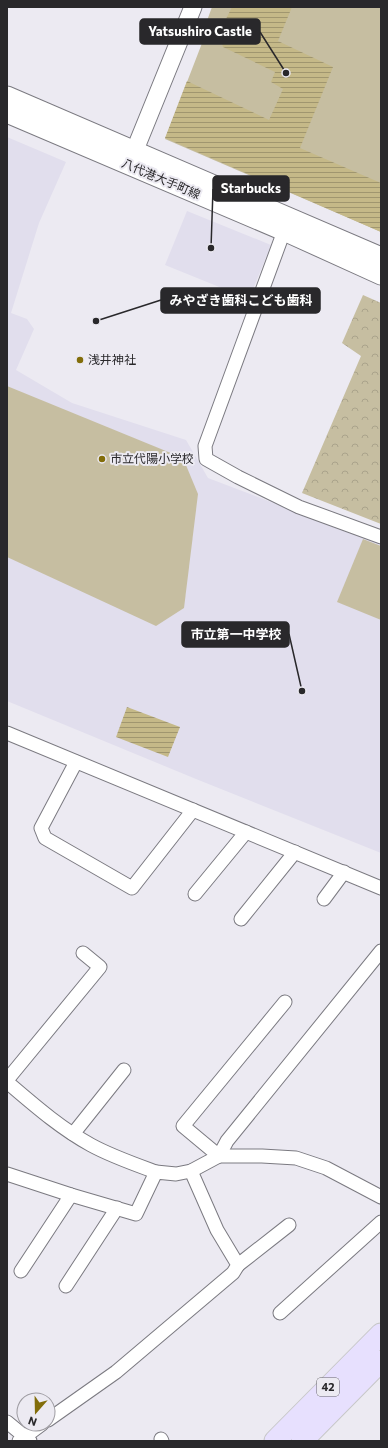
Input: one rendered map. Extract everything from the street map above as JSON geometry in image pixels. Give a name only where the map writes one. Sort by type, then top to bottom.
[{"type":"main road","name":"八代港大手町線","points":[[7,96],[284,231],[381,275]]},
{"type":"main road","name":"八代港大手町線","points":[[7,113],[132,157],[381,257]]},
{"type":"main road","name":"42","points":[[275,1441],[381,1334]]},
{"type":"main road","name":"42","points":[[302,1441],[381,1361]]},
{"type":"street","points":[[132,157],[193,7]]},
{"type":"street","points":[[284,231],[205,446],[206,459],[299,507],[381,537]]},
{"type":"street","points":[[7,733],[381,888]]},
{"type":"street","points":[[76,762],[41,828],[45,838],[132,888],[193,810]]},
{"type":"street","points":[[196,894],[246,832]]},
{"type":"street","points":[[242,919],[295,852]]},
{"type":"street","points":[[324,899],[344,872]]},
{"type":"street","points":[[220,1156],[227,1141],[381,951]]},
{"type":"street","points":[[84,953],[100,967],[7,1081],[42,1112],[73,1134],[92,1145],[122,1159],[156,1172],[176,1174],[191,1171],[220,1156],[296,1158],[326,1168],[381,1197]]},
{"type":"street","points":[[220,1156],[183,1126],[285,1002]]},
{"type":"street","points":[[73,1134],[124,1070]]},
{"type":"street","points":[[191,1171],[217,1230],[238,1265]]},
{"type":"street","points":[[7,1174],[136,1214],[156,1172]]},
{"type":"street","points":[[21,1271],[71,1195]]},
{"type":"street","points":[[66,1286],[116,1208]]},
{"type":"street","points":[[280,1314],[381,1222]]},
{"type":"street","points":[[56,1414],[116,1372],[233,1273],[238,1265],[289,1225]]},
{"type":"street","points":[[7,1422],[25,1439],[33,1432]]},
{"type":"shaded area","points":[[232,7],[292,7],[278,41],[333,67],[300,148],[381,183],[381,232],[165,138],[187,81],[269,120],[283,89],[271,82],[275,72],[223,47],[221,36],[222,31]]},
{"type":"shaded area","name":"市立代陽小学校","points":[[7,137],[66,162],[39,223],[11,313],[27,319],[34,329],[16,370],[72,403],[186,440],[208,478],[381,544],[381,853],[7,701]]},
{"type":"shaded area","points":[[187,211],[271,245],[249,299],[165,265]]},
{"type":"shaded area","points":[[127,707],[180,727],[168,757],[116,737]]},
{"type":"green space","points":[[212,7],[381,7],[381,232],[165,139],[204,38],[201,37]]},
{"type":"green space","points":[[363,295],[381,303],[381,524],[302,493],[361,356],[342,343]]},
{"type":"green space","points":[[7,386],[183,458],[198,494],[184,608],[156,626],[7,557]]},
{"type":"green space","points":[[363,539],[381,546],[381,620],[337,602]]},
{"type":"place","name":"Yatsushiro Castle","points":[[286,73]]},
{"type":"place","name":"Starbucks","points":[[211,248]]},
{"type":"place","name":"みやざき歯科こども歯科","points":[[96,321]]},
{"type":"place","name":"浅井神社","points":[[80,360]]},
{"type":"place","name":"市立代陽小学校","points":[[102,459]]},
{"type":"place","name":"市立第一中学校","points":[[302,691]]}]
